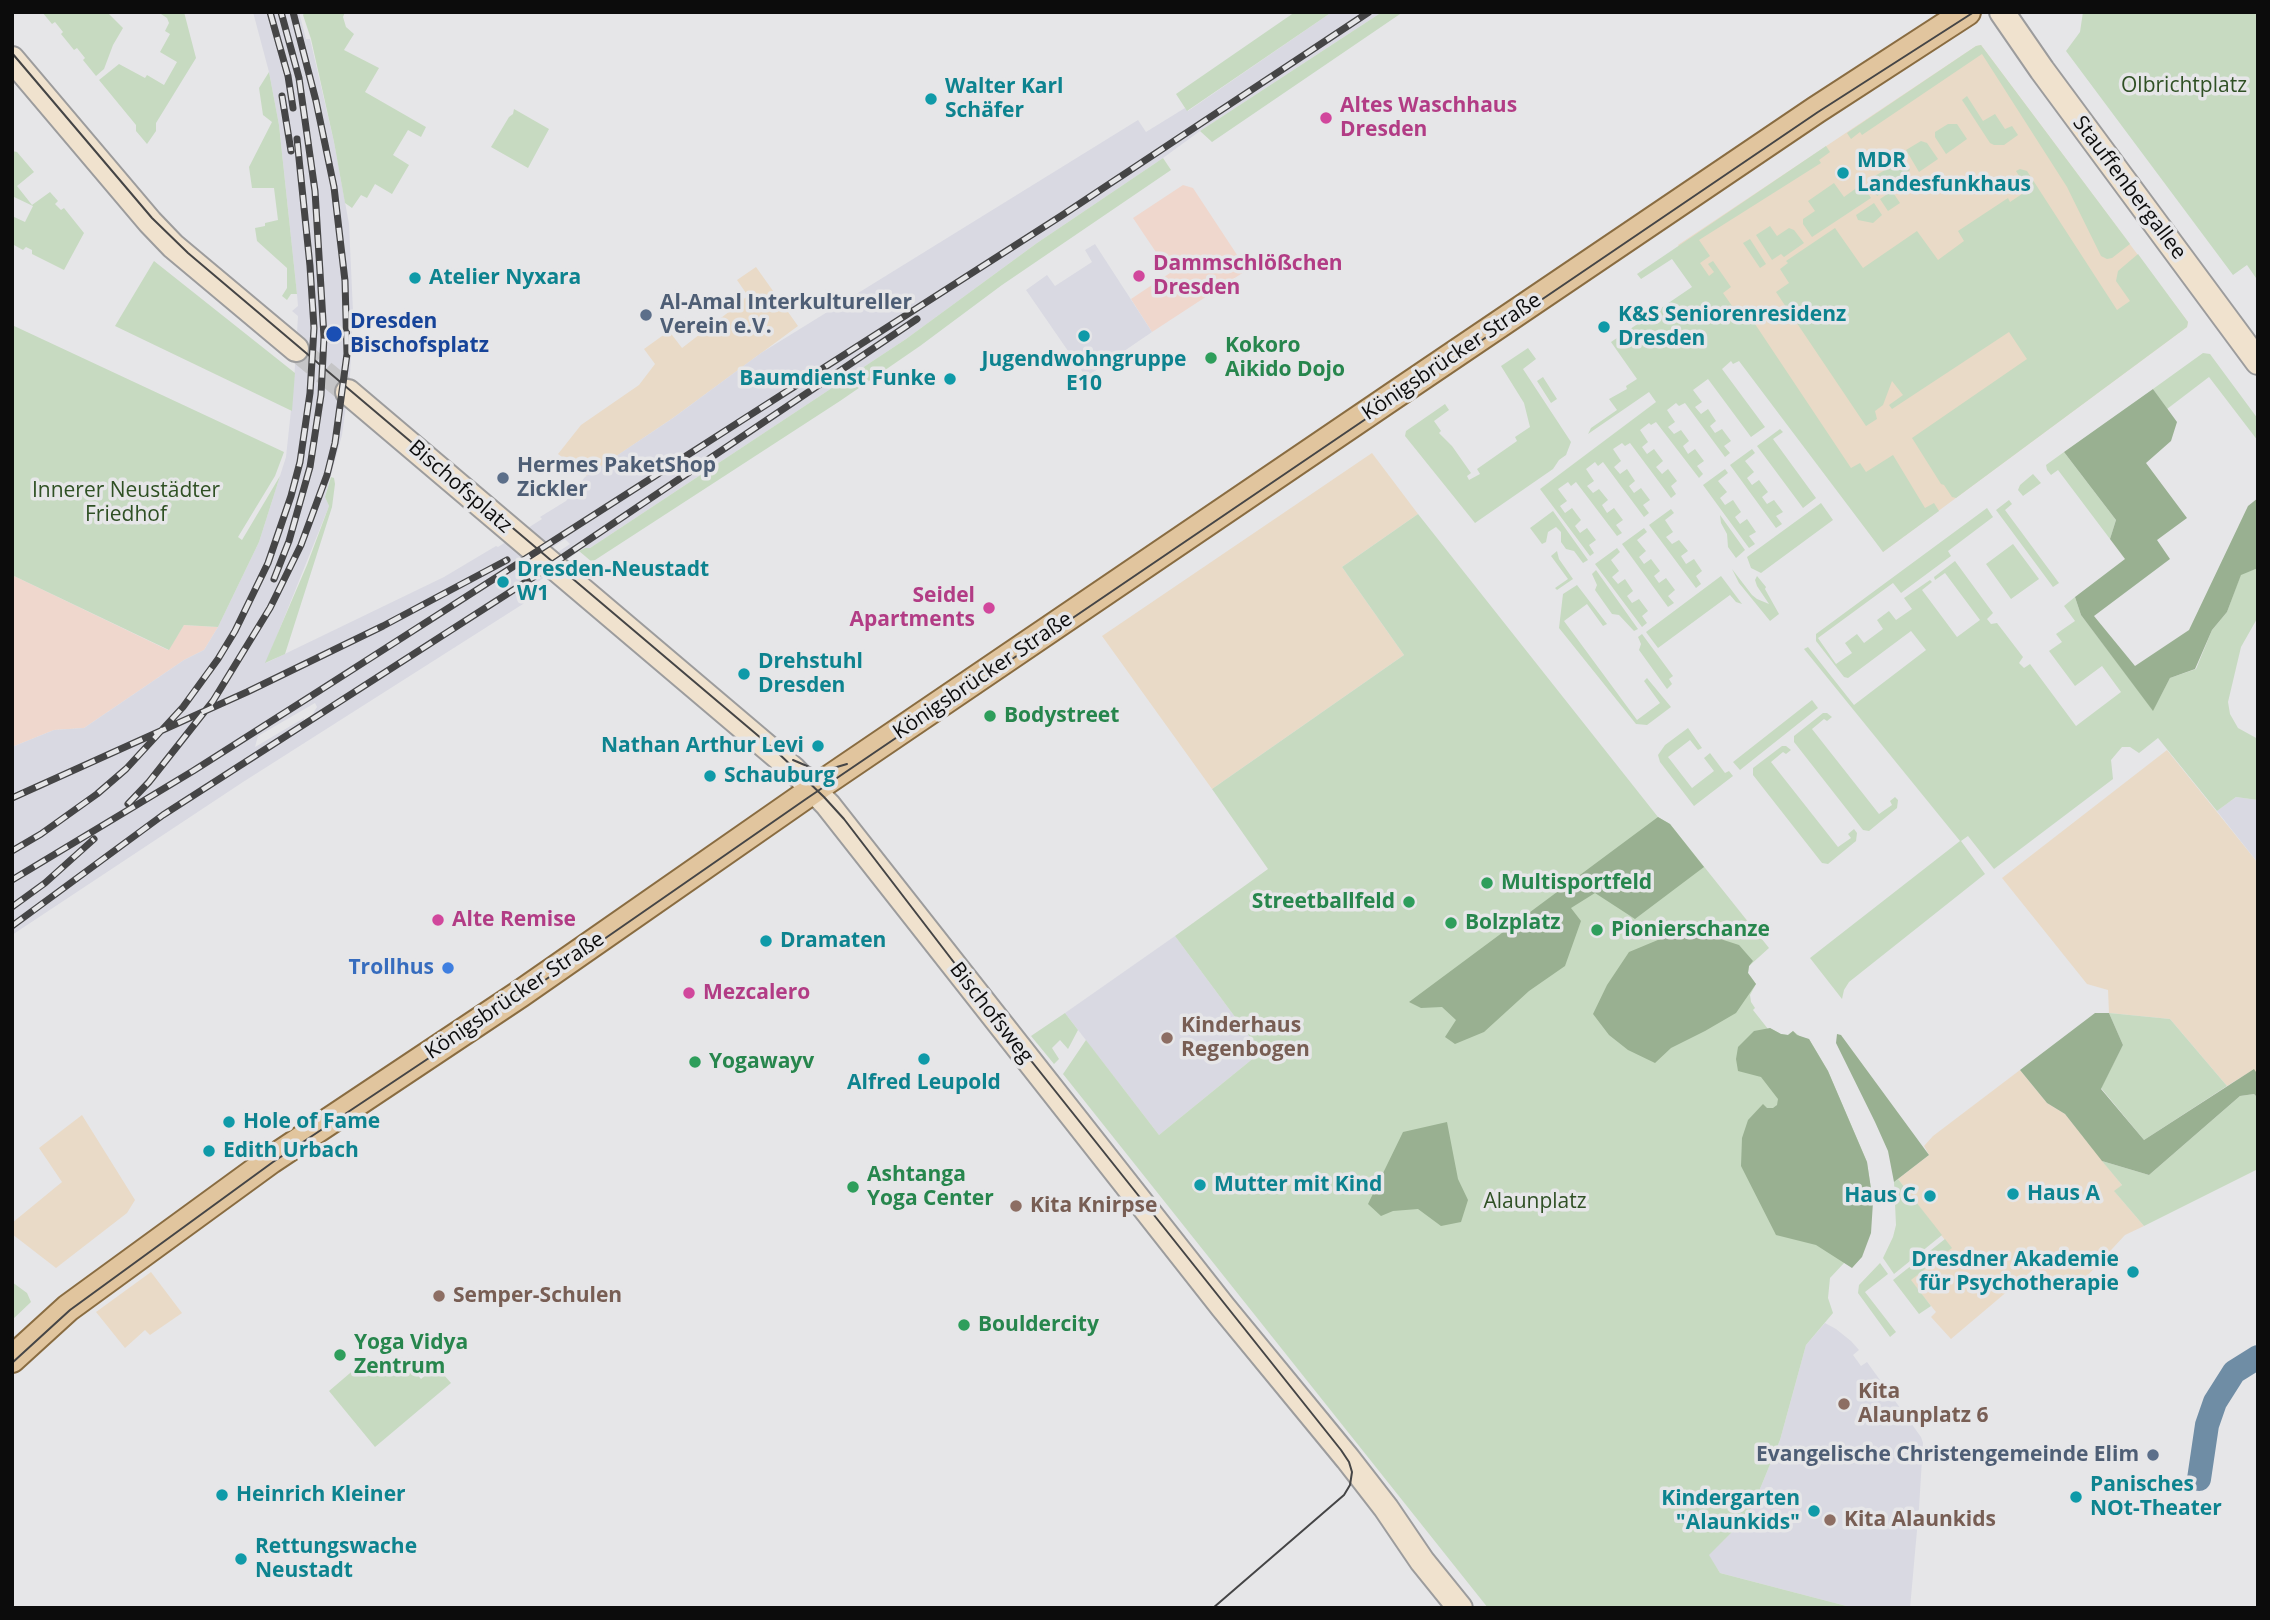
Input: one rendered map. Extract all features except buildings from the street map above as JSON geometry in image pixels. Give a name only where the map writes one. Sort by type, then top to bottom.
[{"type":"main road","name":"Königsbrücker Straße","points":[[12,1359],[68,1308],[271,1160],[520,994],[813,790],[1805,118],[1967,12]]},
{"type":"main road","name":"Stauffenbergallee","points":[[2002,12],[2258,362]]},
{"type":"main road","points":[[12,59],[173,246],[296,349]]},
{"type":"main road","name":"Bischofsplatz","points":[[348,392],[571,583]]},
{"type":"main road","name":"Bischofsweg","points":[[571,583],[794,770],[845,825],[1083,1131],[1368,1485],[1422,1561],[1460,1608]]},
{"type":"shaded area","points":[[253,12],[299,12],[306,39],[310,39],[334,142],[349,224],[353,312],[350,376],[342,435],[325,497],[329,506],[266,663],[444,577],[498,547],[566,501],[585,477],[673,418],[761,353],[1138,120],[1146,132],[1185,108],[1188,111],[1332,12],[1382,12],[1200,131],[1037,243],[906,339],[590,548],[579,551],[538,582],[545,590],[243,782],[12,935],[12,747],[54,730],[84,728],[184,660],[204,650],[259,542],[286,457],[298,316],[292,311],[298,306],[279,125],[269,72]],"holes":[[[565,539],[570,544],[527,573],[522,569]],[[315,703],[317,707],[302,730],[304,718],[255,747],[258,736]]]},
{"type":"shaded area","points":[[1981,45],[2188,322],[2187,327],[1883,552],[1678,245]]},
{"type":"shaded area","points":[[1183,185],[1193,188],[1247,270],[1152,332],[1131,299],[1170,273],[1133,218]]},
{"type":"shaded area","points":[[1095,244],[1152,332],[1086,377],[1026,290],[1047,275],[1055,286],[1092,262],[1085,250]]},
{"type":"shaded area","points":[[756,267],[798,326],[673,418],[587,476],[558,454],[581,425],[639,385],[655,364],[644,349],[669,331],[682,348],[748,296],[737,280]]},
{"type":"shaded area","points":[[1372,453],[1418,514],[1342,567],[1404,655],[1212,789],[1102,636]]},
{"type":"shaded area","points":[[12,575],[168,650],[184,625],[218,627],[204,650],[184,660],[84,728],[54,730],[12,747]]},
{"type":"shaded area","points":[[2167,750],[2258,863],[2258,1075],[2253,1070],[2227,1086],[2170,1019],[2109,1013],[2108,990],[2087,984],[2002,878]]},
{"type":"shaded area","points":[[2236,797],[2258,800],[2258,863],[2217,811]]},
{"type":"shaded area","name":"Kinderhaus Regenbogen","points":[[1175,936],[1261,1052],[1159,1135],[1065,1013]]},
{"type":"shaded area","points":[[2020,1070],[2047,1103],[2065,1114],[2122,1185],[2115,1192],[2144,1226],[2125,1235],[2075,1289],[2035,1268],[1951,1339],[1931,1317],[1936,1312],[1910,1280],[1951,1248],[1898,1179],[1929,1155],[1924,1146],[1933,1136]]},
{"type":"shaded area","points":[[82,1115],[135,1200],[127,1213],[56,1268],[12,1234],[12,1223],[62,1182],[39,1148]]},
{"type":"shaded area","points":[[151,1272],[182,1313],[150,1335],[145,1330],[125,1348],[96,1312]]},
{"type":"shaded area","name":"Kita Alaunkids","points":[[1825,1323],[1836,1329],[1859,1350],[1853,1355],[1861,1366],[1867,1362],[1923,1443],[1910,1608],[1854,1608],[1720,1573],[1708,1555],[1732,1532],[1753,1506],[1780,1440],[1806,1345]]},
{"type":"green space","points":[[42,12],[107,12],[123,28],[104,69],[96,76],[77,48],[74,50],[55,22],[52,24]]},
{"type":"green space","points":[[158,12],[184,12],[196,58],[156,123],[156,131],[147,144],[136,131],[136,125],[99,80],[119,64],[164,85],[177,62],[160,52],[170,34],[165,31],[169,23],[167,18]]},
{"type":"green space","points":[[305,12],[345,12],[343,17],[346,27],[354,34],[344,50],[379,68],[365,92],[426,127],[421,137],[408,130],[393,155],[409,165],[392,194],[375,184],[367,198],[361,195],[352,208],[345,203],[311,39],[303,15]]},
{"type":"green space","points":[[1295,12],[1332,12],[1187,111],[1176,94]]},
{"type":"green space","points":[[1382,12],[1403,12],[1212,142],[1200,131]]},
{"type":"green space","name":"Olbrichtplatz","points":[[2083,12],[2258,12],[2256,278],[2247,265],[2233,275],[2066,51],[2080,32]]},
{"type":"green space","points":[[1981,45],[2130,244],[2112,258],[2101,256],[2067,187],[1982,54],[1862,135],[1860,132],[1851,139],[1847,133]]},
{"type":"green space","points":[[269,72],[279,125],[297,294],[291,294],[287,300],[282,296],[287,288],[287,268],[257,241],[255,228],[278,220],[274,188],[252,188],[249,167],[272,122],[263,115],[259,88]]},
{"type":"green space","points":[[1967,96],[1983,121],[1995,114],[2005,129],[2012,126],[2018,135],[2004,145],[1990,143],[1962,100]]},
{"type":"green space","points":[[514,109],[549,129],[528,168],[491,147]]},
{"type":"green space","points":[[1948,124],[1957,124],[1967,139],[1946,154],[1935,137],[1935,132]]},
{"type":"green space","points":[[1921,141],[1927,143],[1938,159],[1919,172],[1906,150]]},
{"type":"green space","points":[[1826,146],[1830,152],[1819,160],[1821,163],[1699,240],[1710,256],[1700,263],[1709,276],[1714,272],[1708,264],[1713,261],[1731,287],[1723,293],[1739,316],[1747,312],[1851,468],[1860,463],[1866,472],[1893,455],[1925,508],[1934,503],[1939,511],[1883,552],[1739,361],[1733,364],[1731,361],[1722,369],[1765,427],[1751,437],[1708,379],[1693,390],[1702,402],[1695,407],[1701,414],[1708,409],[1716,421],[1710,426],[1715,433],[1722,429],[1731,441],[1724,446],[1730,453],[1725,457],[1685,403],[1679,406],[1676,403],[1667,410],[1675,422],[1668,427],[1674,434],[1681,430],[1689,441],[1683,446],[1688,454],[1695,449],[1704,461],[1697,466],[1703,474],[1699,478],[1656,422],[1651,425],[1649,423],[1640,430],[1648,442],[1642,447],[1647,454],[1654,449],[1663,461],[1656,467],[1662,474],[1668,469],[1677,481],[1671,486],[1676,494],[1671,498],[1630,443],[1625,446],[1622,443],[1613,449],[1621,461],[1614,467],[1620,474],[1627,469],[1635,481],[1629,486],[1634,493],[1641,488],[1650,500],[1643,505],[1649,513],[1644,517],[1603,462],[1598,466],[1595,462],[1586,469],[1594,481],[1587,486],[1593,493],[1599,489],[1608,500],[1602,505],[1607,513],[1614,508],[1623,520],[1616,525],[1622,533],[1617,536],[1576,482],[1571,486],[1568,482],[1558,489],[1567,501],[1560,506],[1565,513],[1572,508],[1581,520],[1575,526],[1580,533],[1587,528],[1596,540],[1589,545],[1594,553],[1590,556],[1540,489],[1656,402],[1649,392],[1588,434],[1591,428],[1617,410],[1609,399],[1627,389],[1626,386],[1637,379],[1611,342],[1692,287],[1672,259],[1641,279],[1637,274]]},
{"type":"green space","points":[[12,151],[17,152],[34,172],[17,186],[32,205],[50,192],[58,201],[55,204],[61,210],[64,208],[84,233],[64,270],[32,254],[32,250],[26,247],[23,250],[12,246],[12,216],[25,222],[33,206],[12,196]]},
{"type":"green space","points":[[1900,154],[1910,170],[1877,196],[1868,180],[1885,170],[1883,166]]},
{"type":"green space","points":[[1163,158],[1171,170],[1002,285],[840,401],[592,562],[579,551],[590,548],[906,339],[1037,243]]},
{"type":"green space","points":[[2016,171],[2027,171],[2117,310],[2130,301],[2116,281],[2118,271],[2138,254],[2188,322],[2187,327],[1956,498],[1941,484],[1912,438],[2027,359],[2009,332],[1892,409],[1889,405],[1903,395],[1892,381],[1883,405],[1875,411],[1877,419],[1866,426],[1776,292],[1789,283],[1780,269],[1788,263],[1786,261],[1835,228],[1863,268],[1917,231],[1938,260],[1964,241],[1958,231],[2008,198],[2010,202],[2028,190]]},
{"type":"green space","points":[[1834,183],[1844,197],[1862,184],[1871,198],[1812,237],[1803,224],[1803,219],[1815,211],[1808,201]]},
{"type":"green space","points":[[1892,191],[1900,203],[1888,211],[1880,199]]},
{"type":"green space","points":[[1874,203],[1882,215],[1873,223],[1858,220],[1856,215]]},
{"type":"green space","points":[[1770,226],[1777,236],[1789,228],[1794,230],[1804,243],[1784,257],[1781,254],[1772,260],[1756,235]]},
{"type":"green space","points":[[1750,239],[1766,264],[1760,268],[1743,243]]},
{"type":"green space","points":[[154,261],[295,373],[292,411],[115,326]]},
{"type":"green space","name":"Innerer Neustädter Friedhof","points":[[12,325],[284,452],[275,476],[238,537],[242,540],[280,476],[259,542],[218,627],[184,625],[169,650],[12,575]]},
{"type":"green space","points":[[1528,348],[1536,359],[1523,369],[1571,442],[1566,455],[1553,469],[1475,523],[1405,436],[1406,431],[1445,404],[1449,410],[1434,421],[1441,431],[1439,433],[1471,473],[1467,476],[1469,480],[1480,474],[1477,469],[1517,441],[1515,437],[1530,427],[1524,403],[1501,366]]},
{"type":"green space","points":[[2203,353],[2210,354],[2258,419],[2258,441],[2209,377],[2167,409],[2153,389]]},
{"type":"green space","points":[[1543,377],[1557,399],[1551,403],[1537,381]]},
{"type":"green space","points":[[2153,389],[2177,422],[2171,441],[2146,463],[2187,518],[2157,540],[2170,559],[2094,616],[2135,666],[2189,630],[2248,506],[2258,498],[2258,568],[2241,575],[2227,612],[2212,630],[2195,669],[2170,678],[2153,711],[2081,615],[2075,597],[2125,559],[2110,539],[2116,520],[2064,452]]},
{"type":"green space","points":[[1780,429],[1783,432],[1773,439],[1816,498],[1803,508],[1757,446]]},
{"type":"green space","points":[[1752,449],[1755,453],[1745,461],[1754,472],[1747,478],[1752,485],[1759,480],[1768,492],[1762,497],[1767,504],[1774,500],[1783,512],[1776,516],[1782,524],[1776,528],[1730,465]]},
{"type":"green space","points":[[2064,452],[2116,520],[2110,539],[2058,470],[2051,475],[2047,470],[2046,465]]},
{"type":"green space","points":[[1725,469],[1728,473],[1718,481],[1727,492],[1720,498],[1725,505],[1733,500],[1741,512],[1735,517],[1740,524],[1747,519],[1756,532],[1749,536],[1755,544],[1749,548],[1703,485]]},
{"type":"green space","points":[[2033,474],[2041,483],[2023,496],[2018,490],[2020,485]]},
{"type":"green space","points":[[331,477],[334,478],[335,484],[332,507],[285,654],[265,663],[329,506],[325,497]]},
{"type":"green space","points":[[2009,500],[2012,504],[2005,510],[2059,583],[2053,587],[1996,510]]},
{"type":"green space","points":[[1821,503],[1833,520],[1761,573],[1751,568],[1747,557]]},
{"type":"green space","points":[[1987,508],[1993,517],[1948,551],[1951,556],[1901,593],[1893,583],[1818,638],[1836,664],[1852,653],[1845,643],[1857,634],[1864,643],[1883,629],[1877,620],[1889,611],[1896,620],[1912,609],[1904,598],[1930,580],[1932,582],[1922,590],[1957,637],[1980,620],[1945,573],[1935,580],[1934,577],[1955,561],[1993,613],[1987,619],[1991,624],[1997,623],[2023,657],[2019,663],[2024,668],[2030,664],[2076,726],[2121,692],[2102,666],[2075,686],[2049,651],[2062,642],[2056,634],[2075,621],[2064,606],[2075,597],[2081,615],[2153,710],[2170,678],[2196,669],[2212,630],[2227,612],[2241,574],[2258,568],[2258,617],[2241,647],[2228,702],[2230,714],[2238,728],[2258,739],[2258,800],[2236,797],[2217,811],[2158,738],[2139,753],[2130,747],[2122,747],[2111,760],[2113,779],[1994,869],[1968,836],[1961,841],[1985,874],[1849,982],[1842,999],[1810,958],[1960,841],[1804,649],[1808,647],[1854,705],[1926,650],[1911,631],[1848,678],[1844,677],[1816,641],[1816,634]]},
{"type":"green space","points":[[1671,509],[1674,513],[1665,520],[1673,532],[1666,537],[1672,544],[1679,540],[1688,551],[1681,556],[1686,564],[1694,559],[1702,571],[1696,576],[1701,584],[1696,588],[1649,525]]},
{"type":"green space","points":[[1553,511],[1588,560],[1583,563],[1574,551],[1566,549],[1561,542],[1561,532],[1556,527],[1548,532],[1546,542],[1542,544],[1530,528]]},
{"type":"green space","name":"Alaunplatz","points":[[1418,514],[1658,817],[1670,824],[1769,948],[1749,966],[1748,973],[1756,984],[1750,995],[1755,1008],[1753,1010],[1768,1029],[1788,1035],[1793,1031],[1802,1038],[1809,1039],[1828,1071],[1867,1162],[1873,1202],[1860,1246],[1830,1278],[1828,1298],[1833,1313],[1806,1345],[1780,1440],[1753,1506],[1709,1555],[1720,1573],[1854,1608],[1488,1608],[1063,1074],[1086,1040],[1159,1135],[1261,1052],[1175,936],[1268,869],[1212,789],[1404,655],[1342,567]]},
{"type":"green space","points":[[1720,515],[1745,550],[1736,558],[1728,547],[1727,534]]},
{"type":"green space","points":[[1644,528],[1647,532],[1637,540],[1646,551],[1639,557],[1644,564],[1651,559],[1660,571],[1654,576],[1659,583],[1666,578],[1675,590],[1668,596],[1674,603],[1668,607],[1622,544]]},
{"type":"green space","points":[[2013,544],[2039,579],[2011,599],[1986,564]]},
{"type":"green space","points":[[1617,548],[1620,552],[1611,560],[1619,571],[1612,577],[1618,584],[1625,579],[1633,591],[1627,596],[1632,603],[1639,599],[1648,611],[1642,616],[1647,623],[1642,627],[1595,564]]},
{"type":"green space","points":[[1557,551],[1559,559],[1573,579],[1557,590],[1555,588],[1568,579],[1551,556]]},
{"type":"green space","points":[[1732,569],[1752,595],[1769,604],[1757,586],[1757,576],[1766,587],[1779,614],[1770,621],[1739,583]]},
{"type":"green space","points":[[1596,570],[1638,629],[1634,631],[1619,615],[1612,614],[1595,590],[1597,585],[1592,574]]},
{"type":"green space","points":[[1721,576],[1742,604],[1730,595],[1658,648],[1646,632]]},
{"type":"green space","points":[[1577,585],[1607,624],[1603,626],[1587,604],[1564,621],[1637,720],[1660,703],[1644,681],[1647,678],[1671,707],[1647,725],[1636,724],[1559,628],[1563,594]]},
{"type":"green space","points":[[1642,634],[1673,676],[1669,679],[1672,684],[1667,689],[1639,650],[1641,644],[1638,637]]},
{"type":"green space","points":[[1812,700],[1818,708],[1740,770],[1733,762]]},
{"type":"green space","points":[[1823,713],[1832,717],[1827,721],[1824,719],[1812,729],[1879,814],[1892,805],[1890,801],[1895,797],[1898,800],[1897,808],[1869,831],[1863,830],[1794,742],[1794,736]]},
{"type":"green space","points":[[1688,728],[1702,748],[1698,750],[1690,740],[1668,757],[1692,788],[1714,771],[1704,758],[1710,753],[1725,773],[1729,771],[1733,776],[1694,806],[1660,762],[1658,755],[1665,745]]},
{"type":"green space","points":[[1782,746],[1791,750],[1786,754],[1783,752],[1771,762],[1838,847],[1851,838],[1848,834],[1854,829],[1857,833],[1856,841],[1828,864],[1822,863],[1753,775],[1753,768]]},
{"type":"green space","points":[[1658,817],[1670,824],[1704,867],[1635,919],[1595,893],[1571,908],[1581,921],[1565,966],[1529,991],[1484,1032],[1455,1044],[1445,1037],[1456,1020],[1442,1007],[1421,1008],[1409,1002]]},
{"type":"green space","points":[[1705,934],[1739,945],[1753,961],[1748,973],[1756,984],[1736,1013],[1671,1048],[1655,1063],[1628,1050],[1609,1035],[1593,1014],[1607,985],[1629,952],[1665,937]]},
{"type":"green space","points":[[1065,1013],[1078,1030],[1068,1049],[1060,1040],[1052,1048],[1059,1059],[1054,1064],[1031,1036]]},
{"type":"green space","points":[[2095,1013],[2109,1013],[2123,1045],[2101,1089],[2144,1140],[2254,1069],[2258,1075],[2258,1098],[2254,1094],[2240,1096],[2149,1175],[2102,1161],[2065,1114],[2047,1103],[2020,1070]]},
{"type":"green space","points":[[2109,1013],[2170,1019],[2227,1086],[2144,1140],[2101,1088],[2123,1045]]},
{"type":"green space","points":[[1770,1028],[1788,1035],[1793,1031],[1809,1039],[1828,1071],[1867,1162],[1873,1202],[1871,1233],[1862,1257],[1852,1268],[1816,1245],[1776,1235],[1741,1166],[1742,1138],[1748,1120],[1763,1104],[1767,1108],[1773,1108],[1778,1099],[1761,1077],[1738,1071],[1738,1047],[1754,1031]]},
{"type":"green space","points":[[1837,1034],[1841,1035],[1929,1155],[1894,1182],[1888,1151],[1836,1043]]},
{"type":"green space","points":[[2254,1094],[2258,1098],[2258,1169],[2144,1226],[2114,1191],[2122,1185],[2102,1161],[2149,1175],[2240,1096]]},
{"type":"green space","points":[[1447,1122],[1458,1179],[1468,1200],[1461,1222],[1441,1226],[1418,1209],[1393,1211],[1381,1216],[1368,1204],[1403,1132]]},
{"type":"green space","points":[[1898,1179],[1942,1235],[1894,1274],[1883,1258],[1896,1225],[1894,1182]]},
{"type":"green space","points":[[1945,1239],[1952,1248],[1911,1280],[1931,1306],[1919,1314],[1893,1280]]},
{"type":"green space","points":[[1880,1263],[1888,1274],[1865,1292],[1896,1332],[1890,1337],[1858,1293],[1859,1285]]},
{"type":"green space","points":[[12,1282],[27,1293],[31,1302],[12,1320]]},
{"type":"green space","points":[[363,1362],[375,1376],[388,1366],[393,1372],[400,1372],[409,1365],[421,1379],[436,1366],[451,1383],[375,1447],[329,1391]]},
{"type":"waterway","points":[[2199,1479],[2207,1425],[2215,1402],[2234,1372],[2258,1357]]},
{"type":"tunnel","points":[[296,349],[348,392]]},
{"type":"tram line","points":[[12,1363],[70,1310],[273,1162],[522,996],[806,799],[1818,112],[1974,12]]},
{"type":"tram line","points":[[12,53],[152,218],[188,253],[775,750],[824,797],[1341,1450],[1352,1472],[1350,1485],[1344,1495],[1213,1608]]},
{"type":"tram line","points":[[793,760],[814,769],[830,769],[847,764]]},
{"type":"railway","points":[[270,12],[288,76],[293,108]]},
{"type":"railway","points":[[274,579],[289,541],[310,467],[321,395],[324,337],[315,191],[299,78],[281,12]]},
{"type":"railway","points":[[128,804],[149,782],[213,701],[270,608],[301,545],[327,475],[335,443],[347,354],[345,281],[334,187],[293,12]]},
{"type":"railway","points":[[12,880],[311,696],[1061,216],[1369,12]]},
{"type":"railway","points":[[282,96],[291,151]]},
{"type":"railway","points":[[12,851],[97,794],[126,769],[183,707],[235,631],[268,563],[300,462],[310,393],[314,328],[297,139]]},
{"type":"railway","points":[[12,926],[163,815],[532,578],[917,319]]},
{"type":"railway","points":[[12,798],[247,692],[383,626],[507,560]]},
{"type":"railway","points":[[12,907],[45,883],[94,839]]},
{"type":"place","name":"Walter Karl Schäfer","points":[[931,99]]},
{"type":"place","name":"Altes Waschhaus Dresden","points":[[1326,118]]},
{"type":"place","name":"MDR Landesfunkhaus","points":[[1843,173]]},
{"type":"place","name":"Dammschlößchen Dresden","points":[[1139,276]]},
{"type":"place","name":"Atelier Nyxara","points":[[415,278]]},
{"type":"place","name":"Al-Amal Interkultureller Verein e.V.","points":[[646,315]]},
{"type":"place","name":"K&S Seniorenresidenz Dresden","points":[[1604,327]]},
{"type":"place","name":"Dresden Bischofsplatz","points":[[334,334]]},
{"type":"place","name":"Jugendwohngruppe E10","points":[[1084,336]]},
{"type":"place","name":"Kokoro Aikido Dojo","points":[[1211,358]]},
{"type":"place","name":"Baumdienst Funke","points":[[950,379]]},
{"type":"place","name":"Hermes PaketShop Zickler","points":[[503,478]]},
{"type":"place","name":"Dresden-Neustadt W1","points":[[503,582]]},
{"type":"place","name":"Seidel Apartments","points":[[989,608]]},
{"type":"place","name":"Drehstuhl Dresden","points":[[744,674]]},
{"type":"place","name":"Bodystreet","points":[[990,716]]},
{"type":"place","name":"Nathan Arthur Levi","points":[[818,746]]},
{"type":"place","name":"Schauburg","points":[[710,776]]},
{"type":"place","name":"Multisportfeld","points":[[1487,883]]},
{"type":"place","name":"Streetballfeld","points":[[1409,902]]},
{"type":"place","name":"Alte Remise","points":[[438,920]]},
{"type":"place","name":"Bolzplatz","points":[[1451,923]]},
{"type":"place","name":"Pionierschanze","points":[[1597,930]]},
{"type":"place","name":"Dramaten","points":[[766,941]]},
{"type":"place","name":"Trollhus","points":[[448,968]]},
{"type":"place","name":"Mezcalero","points":[[689,993]]},
{"type":"place","name":"Kinderhaus Regenbogen","points":[[1167,1038]]},
{"type":"place","name":"Alfred Leupold","points":[[924,1059]]},
{"type":"place","name":"Yogawayv","points":[[695,1062]]},
{"type":"place","name":"Hole of Fame","points":[[229,1122]]},
{"type":"place","name":"Edith Urbach","points":[[209,1151]]},
{"type":"place","name":"Mutter mit Kind","points":[[1200,1185]]},
{"type":"place","name":"Ashtanga Yoga Center","points":[[853,1187]]},
{"type":"place","name":"Haus A","points":[[2013,1194]]},
{"type":"place","name":"Haus C","points":[[1930,1196]]},
{"type":"place","name":"Kita Knirpse","points":[[1016,1206]]},
{"type":"place","name":"Dresdner Akademie für Psychotherapie","points":[[2133,1272]]},
{"type":"place","name":"Semper-Schulen","points":[[439,1296]]},
{"type":"place","name":"Bouldercity","points":[[964,1325]]},
{"type":"place","name":"Yoga Vidya Zentrum","points":[[340,1355]]},
{"type":"place","name":"Kita Alaunplatz 6","points":[[1844,1404]]},
{"type":"place","name":"Evangelische Christengemeinde Elim","points":[[2153,1455]]},
{"type":"place","name":"Heinrich Kleiner","points":[[222,1495]]},
{"type":"place","name":"Panisches NOt-Theater","points":[[2076,1497]]},
{"type":"place","name":"Kindergarten \"Alaunkids\"","points":[[1814,1511]]},
{"type":"place","name":"Kita Alaunkids","points":[[1830,1520]]},
{"type":"place","name":"Rettungswache Neustadt","points":[[241,1559]]}]
